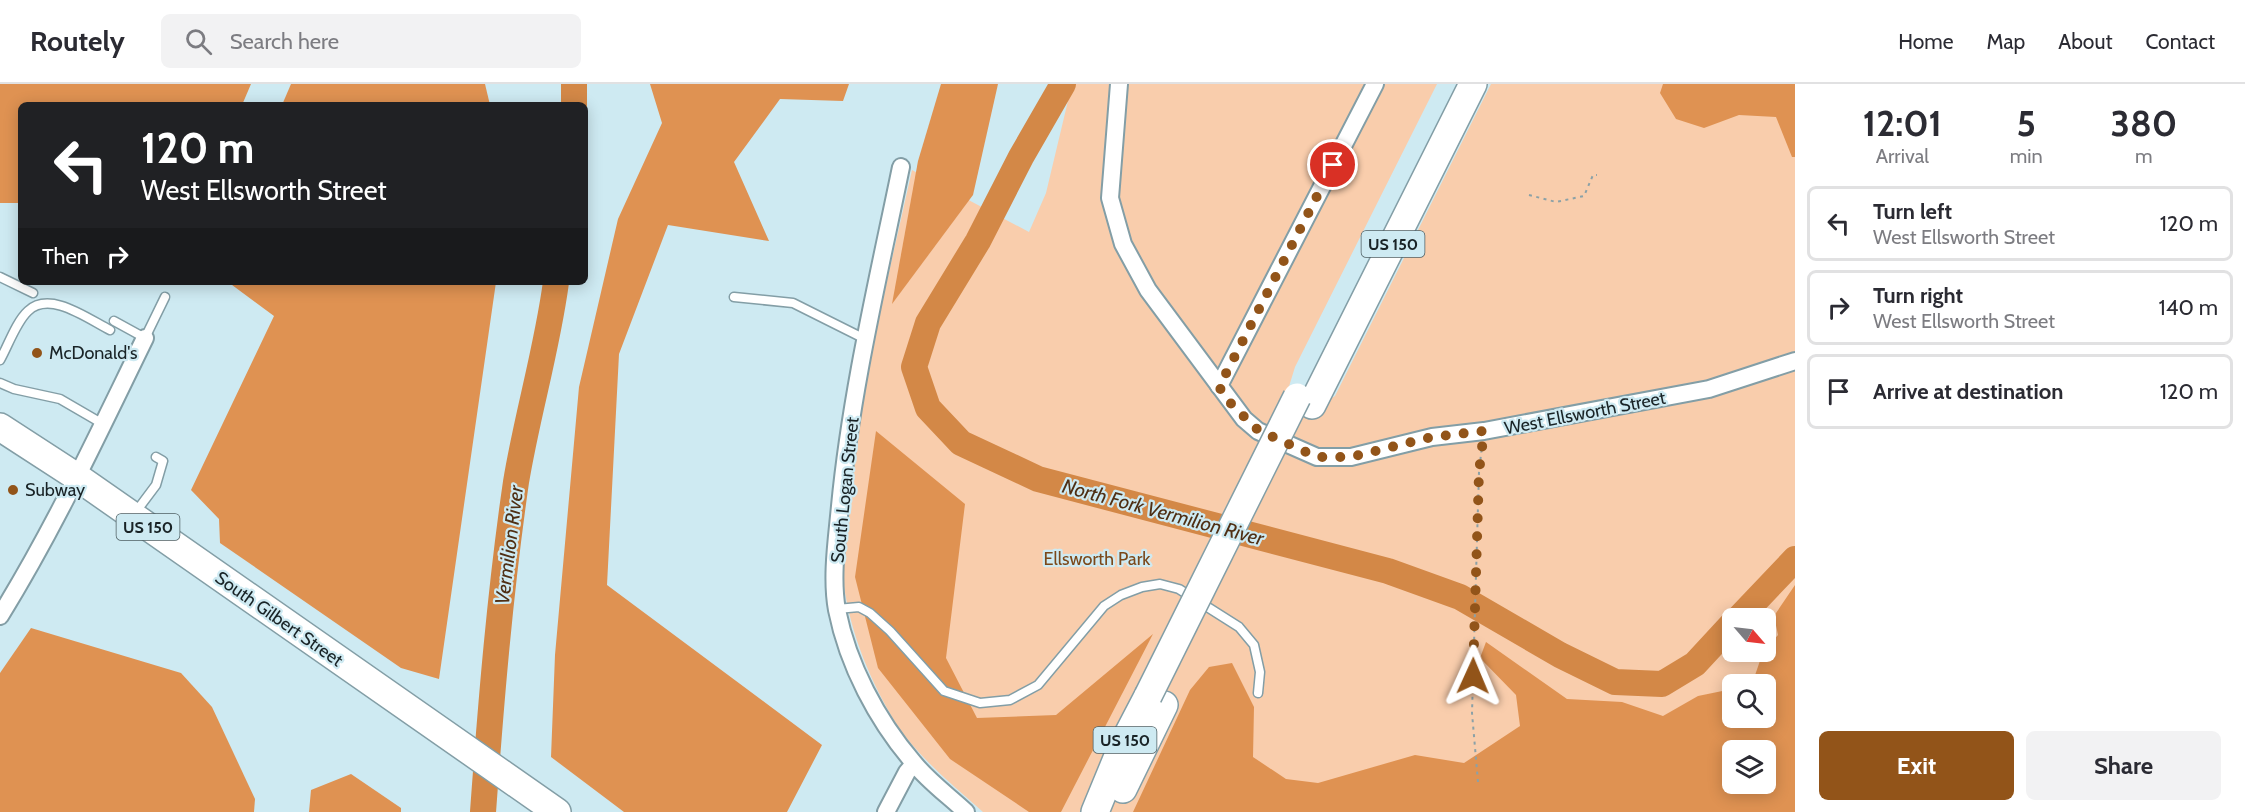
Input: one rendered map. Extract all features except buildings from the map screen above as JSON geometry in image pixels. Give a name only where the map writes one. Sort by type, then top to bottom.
[{"type":"main road","name":"US 150","points":[[1108,812],[1120,794],[1156,700],[1305,401],[1455,84]]},
{"type":"main road","name":"US 150","points":[[1305,401],[1473,84]]},
{"type":"main road","name":"South Gilbert Street","points":[[0,427],[77,477],[557,812]]},
{"type":"main road","name":"US 150","points":[[1095,812],[1123,744],[1156,700]]},
{"type":"street","name":"West Ellsworth Street","points":[[1119,84],[1110,198],[1123,244],[1148,290],[1238,412],[1258,430],[1317,457],[1351,457],[1432,437],[1484,431],[1709,389],[1795,361]]},
{"type":"street","points":[[1219,387],[1375,84]]},
{"type":"street","name":"South Logan Street","points":[[901,167],[865,339],[844,468],[835,552],[837,609],[857,672],[889,731],[915,764],[966,812]]},
{"type":"street","points":[[0,616],[28,572],[145,338]]},
{"type":"street","points":[[886,812],[907,772],[915,764]]},
{"type":"lane","points":[[0,277],[33,293]]},
{"type":"lane","points":[[0,360],[26,312],[37,304],[54,303],[145,338],[165,297]]},
{"type":"lane","points":[[734,297],[793,303],[865,339]]},
{"type":"lane","points":[[0,383],[14,389],[60,399],[103,424]]},
{"type":"lane","points":[[133,516],[156,485],[163,462],[156,457]]},
{"type":"lane","points":[[837,609],[859,608],[870,613],[890,631],[944,690],[980,703],[1010,700],[1038,685],[1104,606],[1121,595],[1142,587],[1160,584],[1179,589],[1239,627],[1254,645],[1260,672],[1258,693]]},
{"type":"path","points":[[1530,195],[1556,202],[1584,196],[1593,175],[1597,175]]},
{"type":"path","points":[[1478,782],[1472,713],[1479,472],[1484,431]]},
{"type":"green space","name":"Ellsworth Park","points":[[1072,84],[1437,84],[1295,367],[1287,393],[1327,401],[1335,396],[1491,84],[1795,84],[1795,812],[983,812],[937,771],[906,737],[888,709],[863,658],[844,586],[845,516],[854,446],[867,376],[912,170],[1029,232],[1046,193]]},
{"type":"shaded area","points":[[0,84],[251,84],[243,102],[18,102],[18,203],[0,203]]},
{"type":"shaded area","points":[[291,84],[485,84],[489,102],[283,102]]},
{"type":"shaded area","points":[[650,84],[849,84],[843,101],[780,99],[734,162],[769,241],[668,225],[619,354],[607,585],[822,745],[787,812],[624,812],[551,757],[555,655],[579,387],[618,219],[662,123]]},
{"type":"shaded area","points":[[941,84],[998,84],[973,195],[892,304],[918,161]]},
{"type":"shaded area","points":[[1663,84],[1795,84],[1795,157],[1792,157],[1776,117],[1739,115],[1704,128],[1676,119],[1660,93]]},
{"type":"shaded area","points":[[232,285],[496,285],[439,679],[401,668],[220,543],[219,519],[191,490],[274,316]]},
{"type":"shaded area","points":[[876,431],[965,504],[946,658],[977,718],[1056,715],[1153,634],[1061,812],[1029,812],[950,759],[878,668],[855,577]]},
{"type":"shaded area","points":[[1795,585],[1795,812],[1133,812],[1190,690],[1209,667],[1232,663],[1254,707],[1253,757],[1286,779],[1318,783],[1415,755],[1464,763],[1520,726],[1516,695],[1480,658],[1486,642],[1567,699],[1622,702],[1663,716],[1698,696],[1722,691],[1722,728],[1776,728],[1776,674],[1755,674],[1760,662],[1776,662],[1776,637],[1778,635],[1776,613]]},
{"type":"shaded area","points":[[31,628],[181,673],[212,707],[255,799],[254,812],[0,812],[0,673]]},
{"type":"shaded area","points":[[351,774],[401,808],[401,812],[309,812],[311,790]]},
{"type":"waterway","name":"Vermilion River","points":[[574,84],[574,102]]},
{"type":"waterway","name":"North Fork Vermilion River","points":[[1063,84],[1021,157],[978,241],[928,323],[914,367],[928,408],[961,443],[1038,479],[1388,571],[1460,597],[1560,655],[1615,682],[1662,684],[1695,664],[1722,635]]},
{"type":"waterway","name":"Vermilion River","points":[[483,812],[496,647],[510,523],[516,482],[548,333],[556,285]]},
{"type":"waterway","name":"North Fork Vermilion River","points":[[1748,608],[1795,559]]},
{"type":"place","name":"McDonald's","points":[[37,353]]},
{"type":"place","name":"Subway","points":[[13,490]]},
{"type":"route","points":[[1333,165],[1219,387],[1244,419],[1258,430],[1317,457],[1351,457],[1432,437],[1484,431],[1479,472],[1473,676]]}]
